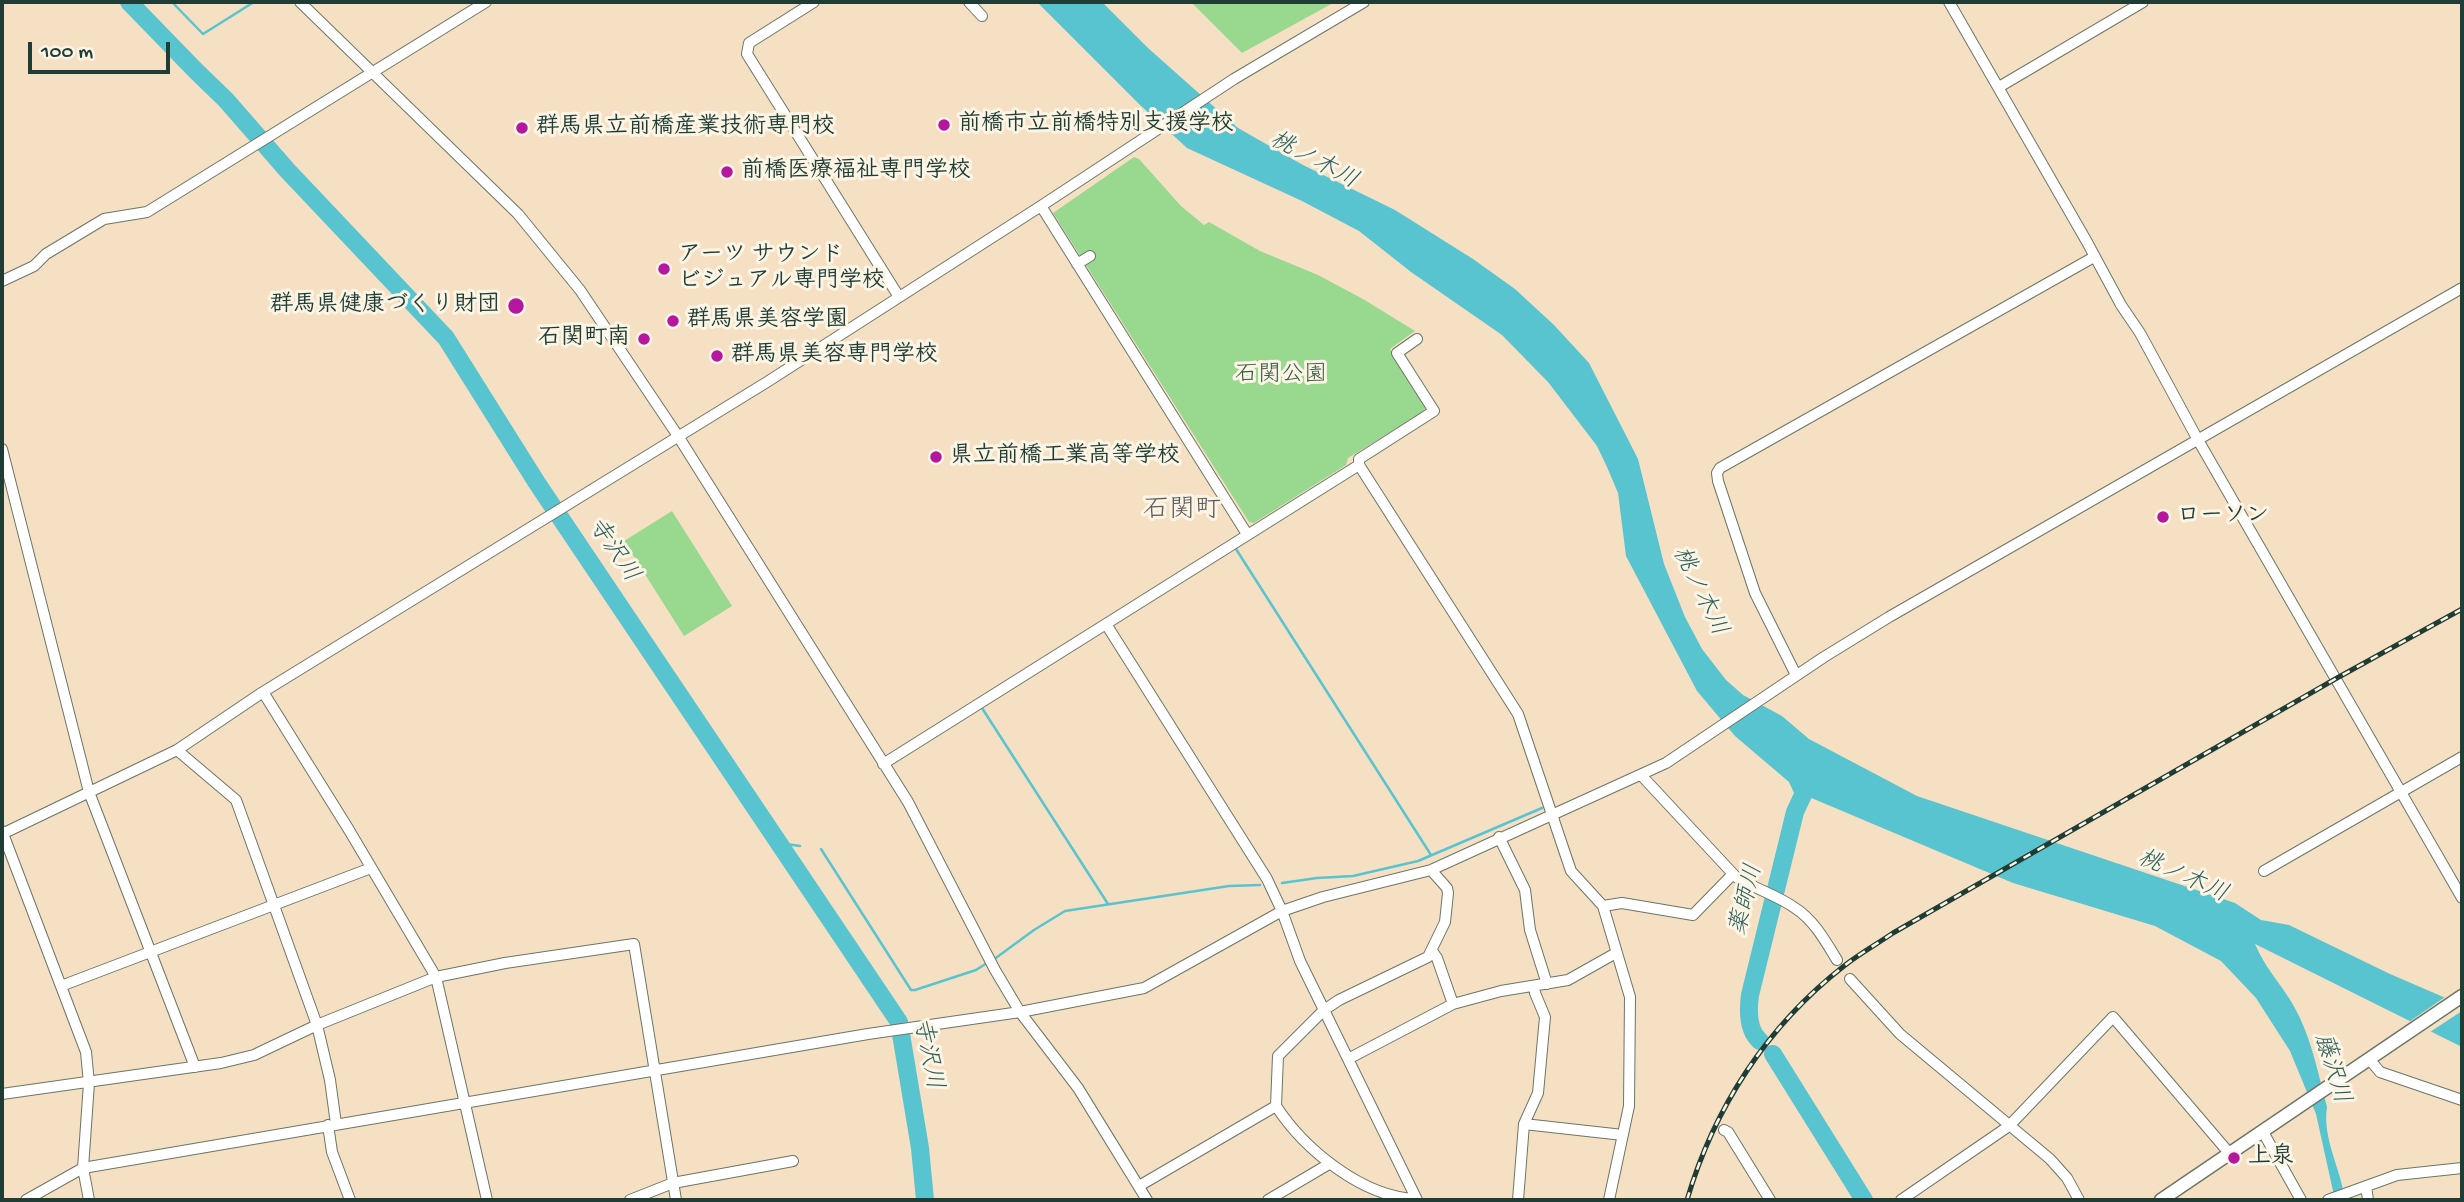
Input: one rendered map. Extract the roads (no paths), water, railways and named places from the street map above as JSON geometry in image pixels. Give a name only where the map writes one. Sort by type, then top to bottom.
[{"type":"main road","points":[[2161,1200],[2339,1082],[2462,996]]},
{"type":"street","points":[[300,2],[519,214],[580,289],[678,436],[908,802],[995,971],[1020,1012],[1079,1088],[1147,1200]]},
{"type":"street","points":[[2,281],[34,266],[46,254],[104,219],[147,212],[486,2]]},
{"type":"street","points":[[814,2],[749,43],[747,54],[899,297]]},
{"type":"street","points":[[969,2],[982,16]]},
{"type":"street","points":[[89,1200],[83,1168],[89,1083],[86,1052],[2,833],[177,751],[263,692],[899,297],[1225,85],[1364,2]]},
{"type":"street","points":[[1999,87],[2143,2]]},
{"type":"street","points":[[1953,3],[2121,305],[2140,333],[2198,440],[2462,898]]},
{"type":"street","points":[[1041,206],[1247,534]]},
{"type":"street","points":[[1077,264],[1090,256]]},
{"type":"street","points":[[1792,678],[1755,593],[1718,481],[1717,473],[1720,468],[2094,257]]},
{"type":"street","points":[[26,1200],[83,1168],[874,1033],[1020,1012],[1144,988],[1282,911],[1324,897],[1431,870],[1666,763],[1889,617],[2462,288]]},
{"type":"street","points":[[1417,339],[1397,353],[1434,411],[1359,459],[1359,465],[1518,714],[1571,871],[1603,906],[1630,997],[1629,1106],[1609,1200]]},
{"type":"street","points":[[2,449],[89,792],[195,1067]]},
{"type":"street","points":[[883,764],[1359,465]]},
{"type":"street","points":[[1106,624],[1267,879],[1300,961],[1417,1200]]},
{"type":"street","points":[[263,692],[436,977],[487,1200]]},
{"type":"street","points":[[177,751],[236,800],[317,1025],[330,1080],[332,1152],[350,1200]]},
{"type":"street","points":[[2264,871],[2462,757]]},
{"type":"street","points":[[1641,775],[1733,874],[1752,887],[1799,910],[1837,960]]},
{"type":"street","points":[[1499,837],[1525,890],[1530,929],[1547,984]]},
{"type":"street","points":[[61,986],[371,868]]},
{"type":"street","points":[[1417,1200],[1373,1189],[1329,1164],[1307,1143],[1276,1106],[1278,1056],[1324,1010],[1339,1000],[1428,957],[1445,922],[1448,893],[1444,883],[1431,870]]},
{"type":"street","points":[[1603,906],[1622,903],[1693,915],[1733,874]]},
{"type":"street","points":[[2,1094],[195,1067],[254,1055],[317,1025],[436,977],[634,944],[676,1200]]},
{"type":"street","points":[[1432,951],[1453,1004]]},
{"type":"street","points":[[1348,1059],[1453,1004],[1501,991],[1568,980],[1616,953]]},
{"type":"street","points":[[1850,979],[1900,1034],[2058,1168],[2079,1200]]},
{"type":"street","points":[[1518,1200],[1524,1124],[1538,1093],[1545,1017],[1534,986]]},
{"type":"street","points":[[1901,1200],[2010,1126],[2113,1017],[2230,1154]]},
{"type":"street","points":[[2370,1060],[2380,1072],[2462,1100]]},
{"type":"street","points":[[1139,1186],[1276,1106]]},
{"type":"street","points":[[1524,1124],[1623,1135]]},
{"type":"street","points":[[1724,1130],[1728,1132],[1770,1200]]},
{"type":"street","points":[[2263,1132],[2301,1200]]},
{"type":"street","points":[[630,1200],[673,1183],[793,1161]]},
{"type":"street","points":[[1268,1200],[1329,1164]]},
{"type":"street","points":[[2328,1200],[2414,1172],[2462,1168]]},
{"type":"street","points":[[2364,1187],[2368,1200]]},
{"type":"water","points":[[1037,2],[1102,2],[1148,48],[1238,128],[1303,165],[1395,210],[1515,289],[1554,325],[1589,363],[1638,459],[1664,564],[1685,617],[1702,649],[1726,680],[1743,695],[1782,716],[1809,739],[1917,796],[2235,903],[2261,920],[2289,925],[2462,1005],[2462,1047],[2255,944],[2295,1008],[2309,1040],[2327,1107],[2329,1142],[2345,1200],[2335,1200],[2316,1114],[2290,1051],[2256,998],[2221,961],[2155,926],[2013,883],[1809,797],[1799,804],[1789,782],[1735,736],[1697,691],[1626,556],[1618,493],[1597,446],[1548,382],[1502,335],[1411,272],[1359,231],[1302,201],[1187,148]]},
{"type":"waterway","name":"寺沢川","points":[[129,2],[226,100],[287,170],[446,338],[537,483],[899,1022],[920,1148],[925,1200]]},
{"type":"waterway","points":[[172,2],[203,34],[254,2]]},
{"type":"waterway","points":[[1236,549],[1431,855]]},
{"type":"waterway","points":[[982,708],[1108,904]]},
{"type":"waterway","name":"薬師川","points":[[1760,1041],[1751,1026],[1750,995],[1795,812],[1809,782]]},
{"type":"waterway","points":[[1282,883],[1353,876],[1418,861],[1542,808]]},
{"type":"waterway","points":[[779,843],[800,846]]},
{"type":"waterway","points":[[821,849],[911,990],[976,970],[987,963]]},
{"type":"waterway","points":[[993,960],[1065,911],[1229,886],[1260,885]]},
{"type":"waterway","name":"薬師川","points":[[1773,1054],[1864,1200]]},
{"type":"railway","points":[[1687,1200],[1712,1133],[1747,1071],[1791,1015],[1850,962],[1893,933],[2462,609]]},
{"type":"place","name":"前橋市立前橋特別支援学校","points":[[944,125]]},
{"type":"place","name":"群馬県立前橋産業技術専門校","points":[[522,128]]},
{"type":"place","name":"前橋医療福祉専門学校","points":[[727,172]]},
{"type":"place","name":"アーツ サウンド ビジュアル専門学校","points":[[664,269]]},
{"type":"place","name":"群馬県健康づくり財団","points":[[516,306]]},
{"type":"place","name":"群馬県美容学園","points":[[673,321]]},
{"type":"place","name":"石関町南","points":[[644,339]]},
{"type":"place","name":"群馬県美容専門学校","points":[[717,356]]},
{"type":"place","name":"県立前橋工業高等学校","points":[[936,457]]},
{"type":"place","name":"ローソン","points":[[2163,517]]},
{"type":"place","name":"上泉","points":[[2234,1158]]},
{"type":"district","name":"石関町","points":[[1182,512]]},
{"type":"water label","name":"桃ノ木川","points":[[1313,162]]},
{"type":"water label","name":"桃ノ木川","points":[[1698,592]]},
{"type":"water label","name":"桃ノ木川","points":[[2182,878]]},
{"type":"water label","name":"藤沢川","points":[[2330,1069]]},
{"type":"park label","name":"石関公園","points":[[1281,376]]}]
